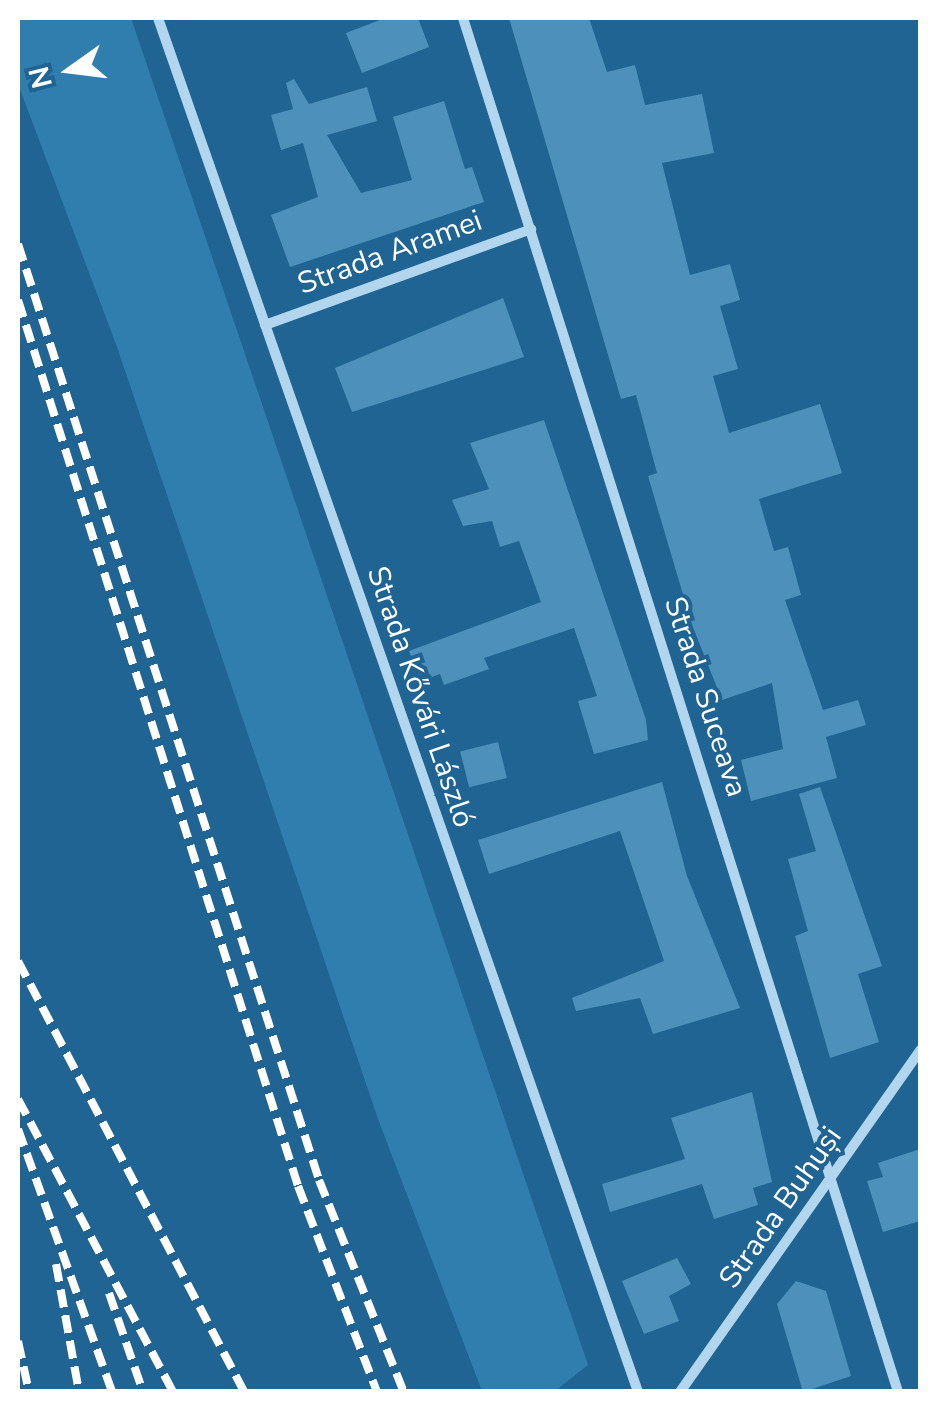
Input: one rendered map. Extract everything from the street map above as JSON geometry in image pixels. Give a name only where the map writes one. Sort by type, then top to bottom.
[{"type":"street","name":"Strada Kővári László","points":[[158,18],[638,1392]]},
{"type":"street","name":"Strada Suceava","points":[[463,18],[898,1392]]},
{"type":"street","name":"Strada Aramei","points":[[265,324],[531,229]]},
{"type":"street","name":"Strada Buhuși","points":[[680,1392],[833,1180],[920,1050]]},
{"type":"shaded area","points":[[18,18],[131,18],[588,1365],[555,1391],[482,1391],[378,1119],[117,347],[18,84]]},
{"type":"building","points":[[385,18],[418,18],[429,47],[362,73],[346,33]]},
{"type":"building","points":[[509,18],[589,18],[607,72],[635,65],[645,105],[702,94],[714,153],[662,163],[690,275],[730,264],[740,300],[720,306],[738,369],[713,376],[729,433],[820,404],[842,473],[759,499],[774,551],[788,547],[801,595],[785,600],[823,710],[858,700],[866,725],[826,737],[837,778],[751,801],[741,760],[783,749],[772,683],[722,700],[692,625],[648,476],[657,473],[636,395],[621,399]]},
{"type":"building","points":[[294,79],[309,104],[367,87],[377,121],[327,135],[361,193],[412,180],[393,117],[444,101],[465,169],[472,167],[484,202],[290,267],[271,215],[318,197],[303,143],[281,150],[271,115],[293,109],[286,83]]},
{"type":"building","points":[[503,298],[524,357],[352,412],[335,368]]},
{"type":"building","points":[[544,420],[646,720],[648,740],[594,754],[578,701],[597,696],[574,628],[484,658],[489,669],[444,685],[440,674],[421,681],[409,651],[541,602],[519,541],[500,547],[492,521],[463,526],[452,500],[489,489],[470,443]]},
{"type":"building","points":[[498,742],[507,778],[469,787],[460,751]]},
{"type":"building","points":[[662,782],[687,876],[740,1008],[653,1034],[640,998],[576,1011],[572,998],[664,961],[620,831],[489,874],[478,840]]},
{"type":"building","points":[[820,787],[882,966],[858,974],[879,1042],[830,1058],[795,936],[808,931],[788,859],[816,851],[799,794]]},
{"type":"building","points":[[752,1092],[772,1182],[753,1188],[758,1205],[714,1219],[702,1184],[610,1212],[602,1184],[685,1159],[671,1118]]},
{"type":"building","points":[[920,1149],[920,1221],[883,1232],[867,1181],[883,1177],[878,1163]]},
{"type":"building","points":[[677,1258],[691,1284],[669,1296],[679,1321],[644,1334],[622,1281]]},
{"type":"building","points":[[796,1281],[826,1291],[851,1376],[803,1392],[777,1304]]},
{"type":"railway","points":[[18,244],[319,1180],[404,1392]]},
{"type":"railway","points":[[18,300],[298,1186],[377,1392]]},
{"type":"railway","points":[[18,961],[244,1392]]},
{"type":"railway","points":[[18,1099],[173,1392]]},
{"type":"railway","points":[[18,1129],[112,1392]]},
{"type":"railway","points":[[56,1264],[79,1392]]},
{"type":"railway","points":[[109,1293],[143,1392]]},
{"type":"railway","points":[[18,1341],[29,1392]]}]
